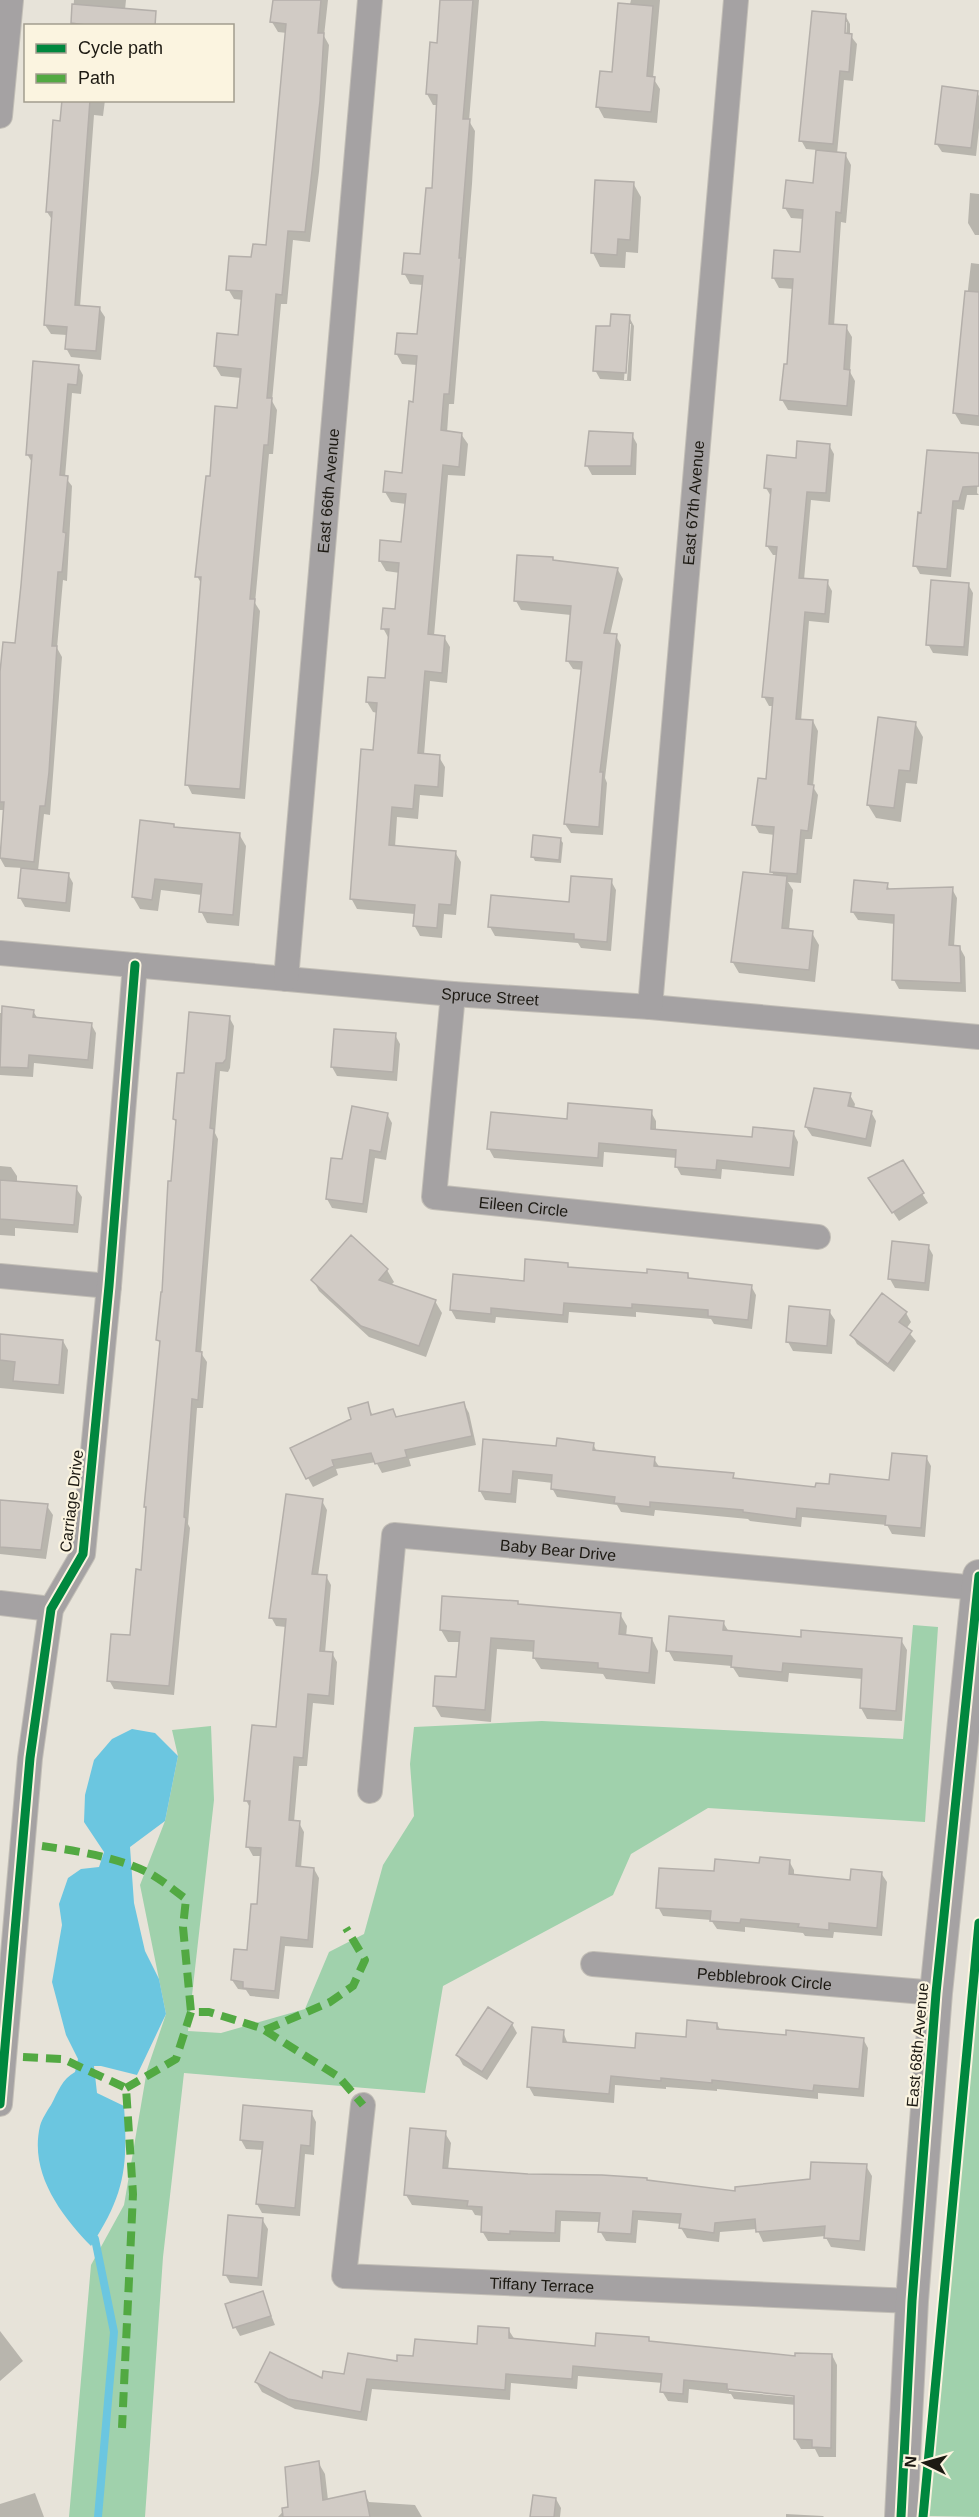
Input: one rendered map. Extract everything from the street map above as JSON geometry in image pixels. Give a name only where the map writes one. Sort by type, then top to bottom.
[{"type":"street","points":[[0,116],[11,0]]},
{"type":"street","name":"East 66th Avenue","points":[[286,979],[370,0]]},
{"type":"street","name":"East 67th Avenue","points":[[650,1007],[736,0]]},
{"type":"street","name":"Spruce Street","points":[[0,953],[453,994],[650,1007],[979,1037]]},
{"type":"street","name":"Carriage Drive","points":[[0,2104],[8,1943],[30,1758],[51,1609],[83,1554],[135,965]]},
{"type":"street","name":"Eileen Circle","points":[[453,994],[434,1197],[818,1237]]},
{"type":"street","points":[[0,1276],[108,1286]]},
{"type":"street","name":"Baby Bear Drive","points":[[370,1791],[394,1535],[979,1582]]},
{"type":"street","name":"East 68th Avenue","points":[[901,2517],[912,2301],[936,1993],[979,1582]]},
{"type":"street","points":[[0,1603],[51,1609]]},
{"type":"street","name":"Pebblebrook Circle","points":[[593,1964],[936,1993]]},
{"type":"street","name":"Tiffany Terrace","points":[[363,2105],[344,2276],[912,2301]]},
{"type":"green space","points":[[913,1625],[938,1627],[925,1822],[708,1808],[631,1854],[613,1895],[443,1986],[425,2093],[184,2073],[163,2257],[145,2517],[69,2517],[91,2265],[124,2205],[147,2070],[166,2014],[140,1885],[165,1821],[178,1756],[172,1730],[211,1726],[214,1800],[188,2031],[221,2033],[305,2009],[329,1952],[364,1934],[383,1865],[414,1816],[410,1764],[414,1727],[542,1721],[903,1739]]},
{"type":"green space","points":[[979,1951],[979,2517],[927,2516]]},
{"type":"water","points":[[132,1729],[155,1733],[178,1756],[165,1821],[130,1847],[134,1903],[145,1951],[159,1979],[166,2014],[137,2075],[94,2066],[97,2093],[124,2106],[125,2146],[122,2179],[117,2195],[111,2211],[91,2246],[69,2221],[50,2192],[39,2160],[38,2143],[43,2118],[64,2082],[75,2072],[78,2059],[66,2035],[52,1982],[62,1925],[59,1904],[68,1878],[81,1869],[99,1867],[104,1852],[84,1822],[85,1795],[94,1760],[112,1739]]},
{"type":"building","points":[[273,0],[321,0],[318,33],[324,33],[320,101],[305,232],[288,231],[282,295],[276,294],[267,398],[272,398],[268,445],[264,445],[250,599],[255,599],[240,789],[185,785],[201,577],[195,577],[206,476],[210,476],[215,406],[237,408],[241,369],[214,366],[217,333],[238,335],[242,291],[226,290],[229,256],[251,257],[253,244],[266,245],[286,24],[270,22]]},
{"type":"building","points":[[440,0],[473,0],[463,119],[470,119],[459,258],[461,258],[449,394],[444,394],[441,430],[462,433],[459,467],[443,465],[428,634],[445,636],[442,673],[425,671],[418,753],[440,755],[438,787],[415,785],[413,809],[392,807],[389,845],[456,851],[451,905],[439,904],[437,928],[413,926],[415,905],[350,899],[361,749],[373,750],[377,703],[366,702],[368,677],[385,678],[389,629],[381,629],[383,608],[395,609],[399,563],[379,561],[380,540],[401,542],[406,494],[383,492],[385,471],[402,473],[409,401],[413,402],[417,356],[395,354],[397,333],[417,334],[423,276],[402,274],[404,253],[420,254],[426,188],[432,188],[437,95],[426,94],[430,42],[437,43]]},
{"type":"building","points":[[618,3],[653,6],[647,76],[655,77],[651,112],[596,107],[600,71],[612,72]]},
{"type":"building","points":[[72,4],[156,11],[155,24],[71,23]]},
{"type":"building","points":[[812,11],[846,14],[845,33],[852,34],[849,72],[840,71],[833,144],[799,141]]},
{"type":"building","points":[[942,86],[978,91],[971,148],[935,144]]},
{"type":"building","points":[[62,102],[90,102],[75,305],[100,307],[96,351],[65,349],[67,327],[44,325],[52,212],[46,212],[53,120],[60,121]]},
{"type":"building","points":[[816,150],[846,153],[841,213],[836,212],[829,324],[847,325],[844,369],[850,370],[847,406],[780,400],[784,364],[787,364],[793,279],[772,278],[774,250],[800,252],[803,210],[783,208],[786,180],[813,183]]},
{"type":"building","points":[[595,180],[634,182],[630,240],[618,239],[617,255],[591,253]]},
{"type":"building","points":[[965,291],[979,292],[979,416],[953,413]]},
{"type":"building","points":[[611,314],[630,315],[626,373],[593,371],[596,326],[610,326]]},
{"type":"building","points":[[33,361],[79,365],[77,385],[68,384],[60,475],[68,476],[63,532],[66,533],[62,572],[58,572],[52,646],[57,646],[49,772],[45,806],[40,806],[34,862],[0,858],[4,802],[0,802],[0,672],[3,642],[15,643],[32,455],[26,455]]},
{"type":"building","points":[[589,431],[633,433],[631,466],[585,466]]},
{"type":"building","points":[[797,441],[830,444],[826,493],[807,492],[799,578],[828,580],[825,614],[805,612],[796,719],[813,720],[808,784],[814,785],[808,831],[801,830],[797,874],[770,872],[774,827],[752,825],[758,778],[766,779],[773,698],[762,697],[777,547],[766,546],[771,489],[764,488],[767,455],[796,458]]},
{"type":"building","points":[[927,450],[979,453],[979,486],[963,487],[959,501],[953,501],[947,569],[913,566]]},
{"type":"building","points":[[517,555],[553,557],[553,560],[618,568],[604,633],[617,634],[600,772],[603,772],[599,827],[564,824],[582,662],[566,661],[571,606],[514,601]]},
{"type":"building","points":[[931,580],[969,583],[964,647],[926,645]]},
{"type":"building","points":[[878,717],[916,722],[910,771],[899,770],[894,808],[867,805]]},
{"type":"building","points":[[140,820],[174,824],[174,827],[240,833],[233,915],[199,912],[202,884],[155,879],[152,900],[132,897]]},
{"type":"building","points":[[533,835],[561,838],[559,860],[531,857]]},
{"type":"building","points":[[21,868],[69,873],[66,903],[18,898]]},
{"type":"building","points":[[743,872],[787,876],[782,928],[813,931],[809,970],[731,962]]},
{"type":"building","points":[[571,876],[612,879],[607,942],[574,939],[574,934],[488,927],[491,895],[569,902]]},
{"type":"building","points":[[854,880],[888,883],[887,889],[953,887],[949,945],[960,946],[961,983],[892,980],[894,915],[851,912]]},
{"type":"building","points":[[2,1006],[34,1010],[33,1017],[92,1023],[88,1060],[29,1055],[28,1068],[0,1067]]},
{"type":"building","points":[[189,1012],[230,1016],[226,1059],[223,1063],[216,1063],[210,1128],[214,1129],[196,1351],[202,1352],[198,1400],[192,1399],[184,1517],[186,1518],[169,1686],[107,1681],[111,1634],[130,1635],[136,1569],[141,1570],[146,1507],[144,1507],[160,1341],[156,1340],[162,1292],[168,1181],[171,1181],[176,1120],[173,1119],[177,1073],[184,1073]]},
{"type":"building","points":[[334,1029],[396,1033],[393,1072],[331,1067]]},
{"type":"building","points":[[814,1088],[851,1093],[848,1106],[872,1111],[866,1139],[805,1127]]},
{"type":"building","points":[[568,1103],[652,1110],[651,1129],[752,1137],[753,1127],[794,1131],[790,1168],[717,1160],[716,1170],[675,1167],[676,1150],[599,1143],[598,1158],[487,1149],[491,1112],[567,1119]]},
{"type":"building","points":[[352,1106],[388,1113],[381,1152],[370,1150],[363,1204],[326,1199],[331,1158],[342,1159]]},
{"type":"building","points":[[903,1160],[924,1193],[892,1213],[868,1178]]},
{"type":"building","points":[[0,1180],[77,1186],[74,1225],[0,1219]]},
{"type":"building","points":[[351,1235],[388,1269],[379,1280],[436,1300],[419,1346],[361,1326],[311,1280]]},
{"type":"building","points":[[892,1241],[929,1245],[925,1283],[888,1279]]},
{"type":"building","points":[[525,1259],[568,1263],[568,1267],[647,1273],[647,1269],[688,1273],[688,1278],[752,1285],[748,1320],[708,1316],[708,1310],[632,1304],[632,1308],[564,1303],[563,1315],[491,1308],[491,1314],[450,1310],[453,1274],[524,1281]]},
{"type":"building","points":[[882,1293],[907,1312],[899,1322],[912,1331],[888,1364],[850,1335]]},
{"type":"building","points":[[789,1306],[830,1310],[827,1346],[786,1342]]},
{"type":"building","points":[[0,1334],[63,1340],[59,1385],[13,1381],[15,1362],[0,1360]]},
{"type":"building","points":[[368,1402],[371,1415],[393,1409],[396,1417],[464,1402],[472,1436],[405,1450],[407,1457],[375,1464],[371,1453],[332,1460],[334,1466],[306,1479],[290,1448],[351,1419],[348,1408]]},
{"type":"building","points":[[557,1438],[594,1443],[593,1450],[655,1457],[654,1466],[734,1473],[733,1478],[815,1487],[816,1483],[829,1484],[830,1474],[889,1480],[892,1453],[927,1456],[921,1528],[885,1525],[886,1516],[797,1508],[796,1519],[743,1512],[743,1510],[650,1502],[650,1507],[614,1503],[615,1497],[551,1489],[552,1475],[513,1471],[511,1494],[479,1491],[483,1439],[556,1446]]},
{"type":"building","points":[[286,1494],[323,1499],[312,1574],[327,1575],[320,1651],[333,1652],[329,1696],[308,1694],[303,1758],[294,1757],[289,1820],[300,1821],[296,1866],[314,1868],[308,1940],[281,1937],[275,1991],[243,1988],[243,1982],[231,1980],[234,1949],[247,1950],[251,1904],[257,1904],[261,1848],[246,1847],[250,1801],[244,1801],[252,1725],[276,1727],[286,1619],[269,1618]]},
{"type":"building","points":[[0,1500],[48,1504],[41,1550],[0,1547]]},
{"type":"building","points":[[442,1596],[518,1601],[518,1604],[621,1613],[619,1634],[652,1638],[649,1673],[598,1668],[598,1663],[533,1658],[534,1641],[491,1638],[485,1710],[433,1706],[435,1676],[456,1677],[460,1632],[440,1630]]},
{"type":"building","points":[[669,1616],[724,1621],[723,1630],[801,1637],[801,1630],[902,1638],[896,1711],[860,1708],[862,1669],[783,1663],[782,1672],[731,1667],[732,1656],[666,1651]]},
{"type":"building","points":[[760,1857],[790,1860],[789,1874],[850,1880],[851,1869],[882,1872],[877,1928],[829,1923],[829,1930],[798,1927],[799,1924],[741,1919],[740,1923],[710,1921],[711,1911],[656,1908],[659,1868],[714,1871],[715,1859],[759,1863]]},
{"type":"building","points":[[488,2007],[513,2023],[482,2072],[456,2055]]},
{"type":"building","points":[[687,2020],[717,2023],[717,2029],[786,2035],[786,2030],[864,2038],[859,2089],[814,2085],[813,2091],[712,2080],[712,2083],[661,2078],[661,2081],[611,2076],[609,2094],[527,2087],[532,2027],[564,2030],[563,2042],[635,2048],[636,2033],[686,2037]]},
{"type":"building","points":[[243,2105],[312,2111],[310,2146],[301,2145],[295,2208],[256,2204],[263,2142],[240,2140]]},
{"type":"building","points":[[410,2128],[446,2131],[443,2168],[528,2174],[647,2178],[647,2180],[735,2191],[735,2187],[810,2179],[811,2162],[867,2164],[860,2241],[824,2238],[825,2226],[756,2232],[755,2219],[715,2223],[714,2233],[679,2228],[681,2214],[633,2211],[631,2234],[598,2232],[600,2213],[556,2211],[555,2233],[481,2232],[482,2207],[467,2206],[468,2201],[404,2195]]},
{"type":"building","points":[[228,2215],[263,2218],[258,2278],[223,2275]]},
{"type":"building","points":[[263,2291],[271,2316],[233,2328],[225,2304]]},
{"type":"building","points":[[478,2326],[509,2328],[509,2338],[595,2346],[596,2333],[649,2337],[649,2341],[795,2356],[795,2353],[832,2354],[831,2448],[812,2447],[812,2440],[794,2439],[794,2396],[727,2389],[727,2384],[684,2380],[683,2394],[660,2392],[662,2374],[573,2366],[572,2379],[506,2374],[505,2390],[367,2379],[361,2412],[288,2399],[255,2382],[270,2352],[322,2378],[323,2371],[344,2374],[348,2353],[397,2361],[397,2355],[413,2356],[415,2339],[477,2344]]},
{"type":"building","points":[[319,2461],[323,2500],[365,2491],[370,2517],[283,2517],[282,2508],[288,2507],[285,2467]]},
{"type":"building","points":[[533,2495],[556,2498],[554,2517],[530,2517]]},
{"type":"waterway","points":[[95,2239],[114,2332],[98,2517]]},
{"type":"marked path","points":[[42,1846],[125,1863],[151,1874],[186,1899],[183,1927],[191,2012]]},
{"type":"marked path","points":[[265,2030],[330,2002],[353,1986],[365,1960],[346,1928]]},
{"type":"marked path","points":[[126,2088],[176,2059],[191,2012],[209,2012],[261,2028],[339,2077],[363,2105]]},
{"type":"marked path","points":[[23,2057],[63,2059],[126,2088],[133,2194],[122,2428]]},
{"type":"cycle path","points":[[0,2104],[30,1758],[51,1609],[83,1554],[109,1286],[135,965]]},
{"type":"cycle path","points":[[901,2517],[912,2301],[936,1993],[979,1576]]},
{"type":"cycle path","points":[[923,2517],[979,1923]]}]
